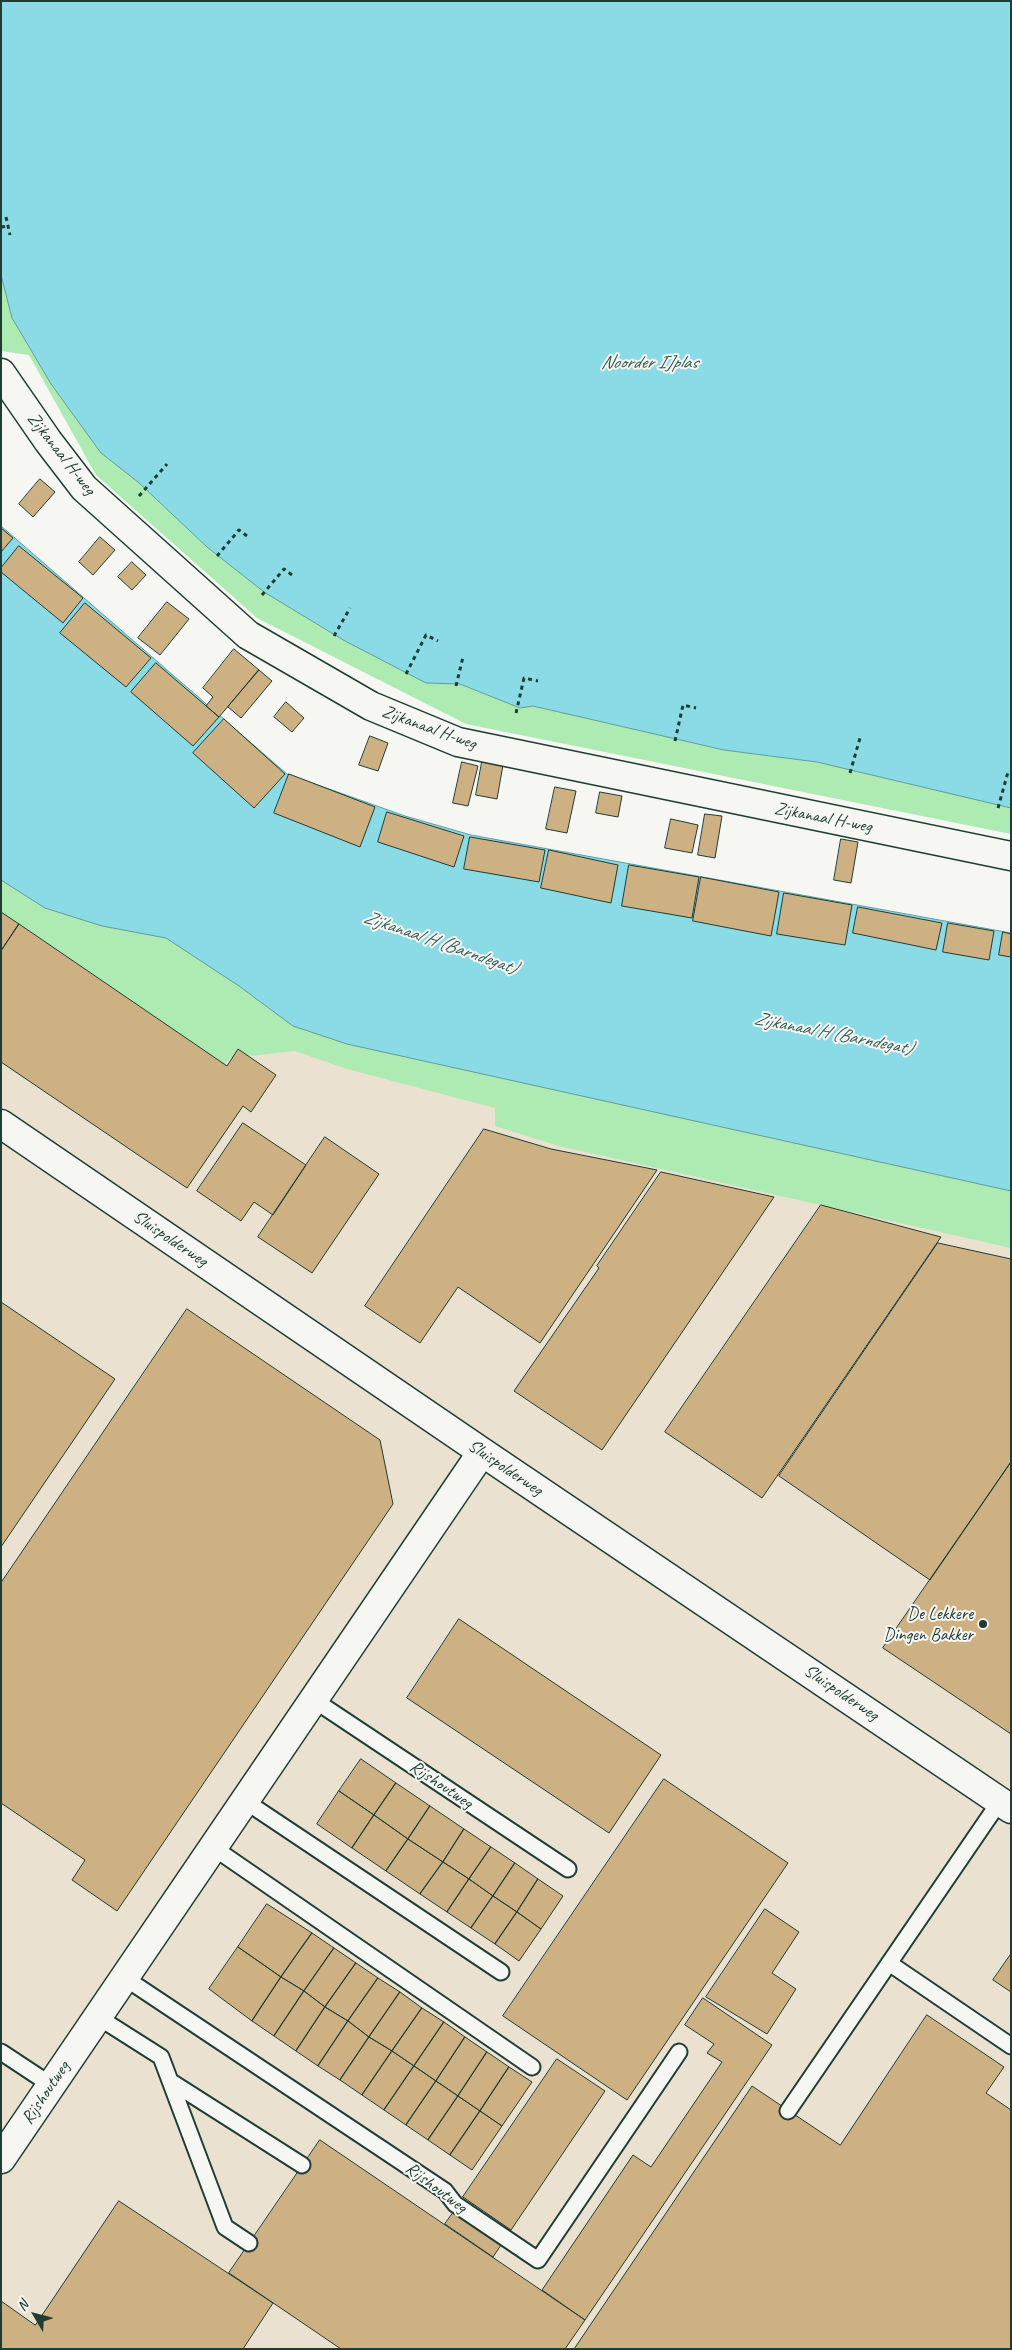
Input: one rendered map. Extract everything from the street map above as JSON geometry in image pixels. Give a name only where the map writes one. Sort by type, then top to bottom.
[{"type":"street","name":"Zijkanaal H-weg","points":[[1,373],[48,441],[84,488],[98,501],[248,635],[371,706],[458,742],[1011,856]]},
{"type":"street","name":"Sluispolderweg","points":[[1,1124],[1005,1805]]},
{"type":"street","name":"Rijshoutweg","points":[[4,2147],[51,2085],[125,1978],[482,1452]]},
{"type":"lane","name":"Rijshoutweg","points":[[314,1700],[568,1869]]},
{"type":"lane","points":[[245,1801],[501,1972]]},
{"type":"lane","points":[[788,2110],[889,1963],[1005,1805]]},
{"type":"lane","points":[[214,1848],[532,2067]]},
{"type":"lane","points":[[889,1963],[1011,2046]]},
{"type":"lane","name":"Rijshoutweg","points":[[125,1978],[445,2191],[455,2204],[538,2260],[679,2052]]},
{"type":"lane","points":[[98,2017],[161,2057],[225,2227],[249,2243]]},
{"type":"lane","points":[[1,2052],[51,2085]]},
{"type":"lane","points":[[170,2081],[302,2166]]},
{"type":"path","points":[[6,217],[10,235]]},
{"type":"path","points":[[1,227],[8,226]]},
{"type":"path","points":[[137,498],[167,464]]},
{"type":"path","points":[[217,556],[238,530],[246,536]]},
{"type":"path","points":[[262,595],[284,569],[292,575]]},
{"type":"path","points":[[334,636],[350,608]]},
{"type":"path","points":[[406,674],[426,635],[438,641]]},
{"type":"path","points":[[456,686],[463,657]]},
{"type":"path","points":[[516,713],[524,678],[538,681]]},
{"type":"path","points":[[675,741],[683,705],[696,708]]},
{"type":"path","points":[[850,773],[860,738]]},
{"type":"path","points":[[998,808],[1008,772]]},
{"type":"shaded area","points":[[1,667],[190,846],[1011,1030],[1011,2349],[1,2349]]},
{"type":"green space","points":[[1,275],[12,318],[51,384],[101,453],[138,482],[207,547],[264,592],[345,641],[426,683],[460,684],[520,708],[533,706],[724,750],[817,762],[1011,807],[1011,834],[466,724],[257,618],[96,475],[29,355],[1,351]]},
{"type":"green space","points":[[1,880],[45,908],[102,926],[166,938],[239,986],[293,1026],[347,1044],[1011,1191],[1011,1248],[559,1146],[495,1126],[495,1108],[347,1069],[295,1051],[230,1058],[219,1071],[1,917]]},
{"type":"water","name":"Noorder IJplas","points":[[1,1],[1011,1],[1011,808],[817,762],[724,750],[533,706],[520,708],[460,684],[426,683],[345,641],[264,592],[207,547],[138,482],[101,453],[51,384],[12,318],[1,275]]},
{"type":"water","name":"Zijkanaal H (Barndegat)","points":[[1,526],[287,774],[405,816],[471,835],[1011,933],[1011,1191],[347,1044],[293,1026],[239,986],[166,938],[102,926],[45,908],[1,880]]},
{"type":"building","points":[[40,479],[55,492],[33,517],[19,504]]},
{"type":"building","points":[[1,528],[13,538],[1,552]]},
{"type":"building","points":[[100,537],[115,550],[93,575],[79,562]]},
{"type":"building","points":[[19,546],[83,598],[63,623],[1,572],[1,568]]},
{"type":"building","points":[[132,562],[146,575],[132,590],[118,577]]},
{"type":"building","points":[[167,602],[189,619],[160,655],[138,638]]},
{"type":"building","points":[[85,603],[151,658],[126,687],[60,633]]},
{"type":"building","points":[[234,649],[259,670],[219,717],[206,706],[213,697],[203,688]]},
{"type":"building","points":[[156,663],[219,717],[193,746],[131,692]]},
{"type":"building","points":[[259,670],[272,681],[241,718],[228,707]]},
{"type":"building","points":[[286,702],[304,718],[292,732],[274,717]]},
{"type":"building","points":[[224,719],[285,774],[254,808],[193,753]]},
{"type":"building","points":[[370,736],[388,743],[378,771],[359,765]]},
{"type":"building","points":[[462,762],[478,766],[468,806],[453,803]]},
{"type":"building","points":[[482,762],[503,765],[497,799],[476,795]]},
{"type":"building","points":[[289,774],[375,807],[360,847],[274,813]]},
{"type":"building","points":[[555,787],[576,791],[567,833],[546,829]]},
{"type":"building","points":[[600,792],[622,796],[618,817],[596,813]]},
{"type":"building","points":[[387,812],[464,836],[454,867],[378,842]]},
{"type":"building","points":[[705,814],[722,816],[715,858],[698,855]]},
{"type":"building","points":[[671,819],[698,825],[692,853],[665,848]]},
{"type":"building","points":[[470,837],[545,850],[539,882],[464,869]]},
{"type":"building","points":[[841,839],[858,842],[851,883],[834,880]]},
{"type":"building","points":[[549,850],[618,865],[611,903],[541,888]]},
{"type":"building","points":[[629,865],[699,877],[692,918],[622,906]]},
{"type":"building","points":[[701,877],[779,892],[771,936],[693,921]]},
{"type":"building","points":[[784,893],[852,905],[845,945],[777,934]]},
{"type":"building","points":[[858,907],[942,923],[936,950],[853,933]]},
{"type":"building","points":[[1,912],[19,924],[1,951]]},
{"type":"building","points":[[948,923],[994,931],[989,960],[943,952]]},
{"type":"building","points":[[19,924],[227,1066],[238,1049],[276,1075],[251,1112],[243,1106],[187,1188],[1,1062],[1,951]]},
{"type":"building","points":[[1003,932],[1011,934],[1011,957],[999,955]]},
{"type":"building","points":[[243,1123],[306,1165],[273,1215],[254,1202],[241,1221],[197,1191]]},
{"type":"building","points":[[484,1129],[551,1149],[657,1170],[540,1343],[458,1287],[420,1343],[365,1306]]},
{"type":"building","points":[[325,1137],[379,1174],[312,1273],[258,1237]]},
{"type":"building","points":[[661,1172],[774,1197],[602,1450],[514,1391],[599,1268],[597,1266]]},
{"type":"building","points":[[821,1205],[941,1237],[762,1498],[665,1432]]},
{"type":"building","points":[[938,1243],[1011,1259],[1011,1462],[930,1580],[779,1476]]},
{"type":"building","points":[[1,1302],[115,1379],[1,1547]]},
{"type":"building","points":[[187,1309],[380,1440],[393,1504],[117,1911],[72,1880],[85,1860],[1,1803],[1,1583]]},
{"type":"building","points":[[1011,1462],[1011,1734],[883,1648]]},
{"type":"building","points":[[459,1619],[661,1755],[609,1833],[407,1698]]},
{"type":"building","points":[[361,1759],[396,1783],[374,1815],[339,1791]]},
{"type":"building","points":[[664,1779],[788,1863],[627,2100],[503,2016]]},
{"type":"building","points":[[396,1783],[430,1806],[408,1839],[374,1815]]},
{"type":"building","points":[[339,1791],[374,1815],[352,1848],[317,1824]]},
{"type":"building","points":[[430,1806],[464,1829],[443,1862],[408,1839]]},
{"type":"building","points":[[374,1815],[408,1839],[386,1871],[352,1848]]},
{"type":"building","points":[[464,1829],[491,1847],[469,1879],[443,1862]]},
{"type":"building","points":[[408,1839],[443,1862],[420,1894],[386,1871]]},
{"type":"building","points":[[491,1847],[515,1863],[493,1896],[469,1879]]},
{"type":"building","points":[[443,1862],[469,1879],[447,1912],[420,1894]]},
{"type":"building","points":[[515,1863],[538,1879],[517,1912],[493,1896]]},
{"type":"building","points":[[469,1879],[493,1896],[471,1928],[447,1912]]},
{"type":"building","points":[[538,1879],[563,1896],[541,1929],[517,1912]]},
{"type":"building","points":[[493,1896],[517,1912],[495,1944],[471,1928]]},
{"type":"building","points":[[267,1904],[312,1933],[281,1977],[238,1947]]},
{"type":"building","points":[[765,1909],[799,1932],[772,1973],[796,1989],[767,2034],[706,1997]]},
{"type":"building","points":[[517,1912],[541,1929],[519,1961],[495,1944]]},
{"type":"building","points":[[312,1933],[334,1948],[304,1991],[281,1977]]},
{"type":"building","points":[[238,1947],[281,1977],[252,2021],[209,1989]]},
{"type":"building","points":[[334,1948],[356,1963],[325,2007],[304,1991]]},
{"type":"building","points":[[1011,1954],[1011,1992],[993,1980]]},
{"type":"building","points":[[356,1963],[378,1978],[348,2021],[325,2007]]},
{"type":"building","points":[[281,1977],[304,1991],[274,2036],[252,2021]]},
{"type":"building","points":[[378,1978],[400,1992],[369,2037],[348,2021]]},
{"type":"building","points":[[304,1991],[325,2007],[296,2051],[274,2036]]},
{"type":"building","points":[[400,1992],[422,2008],[392,2051],[369,2037]]},
{"type":"building","points":[[703,1998],[772,2045],[585,2320],[542,2290],[633,2155],[651,2167],[722,2062],[707,2053],[714,2044],[685,2025]]},
{"type":"building","points":[[325,2007],[348,2021],[318,2066],[296,2051]]},
{"type":"building","points":[[422,2008],[444,2022],[414,2066],[392,2051]]},
{"type":"building","points":[[927,2015],[1004,2067],[986,2093],[1011,2110],[1011,2349],[574,2349],[752,2086],[840,2145]]},
{"type":"building","points":[[348,2021],[369,2037],[340,2080],[318,2066]]},
{"type":"building","points":[[444,2022],[465,2037],[436,2081],[414,2066]]},
{"type":"building","points":[[369,2037],[392,2051],[362,2095],[340,2080]]},
{"type":"building","points":[[465,2037],[487,2052],[458,2096],[436,2081]]},
{"type":"building","points":[[392,2051],[414,2066],[384,2110],[362,2095]]},
{"type":"building","points":[[487,2052],[509,2067],[480,2111],[458,2096]]},
{"type":"building","points":[[557,2059],[605,2091],[511,2230],[463,2197]]},
{"type":"building","points":[[414,2066],[436,2081],[406,2125],[384,2110]]},
{"type":"building","points":[[509,2067],[532,2082],[502,2126],[480,2111]]},
{"type":"building","points":[[436,2081],[458,2096],[428,2140],[406,2125]]},
{"type":"building","points":[[458,2096],[480,2111],[450,2155],[428,2140]]},
{"type":"building","points":[[480,2111],[502,2126],[472,2170],[450,2155]]},
{"type":"building","points":[[320,2140],[585,2320],[565,2349],[341,2349],[229,2273]]},
{"type":"building","points":[[119,2201],[273,2303],[243,2349],[1,2349],[1,2301],[35,2325]]},
{"type":"building","points":[[453,2213],[501,2245],[493,2257],[445,2224]]},
{"type":"place","name":"De Lekkere Dingen Bakker","points":[[983,1624]]}]
